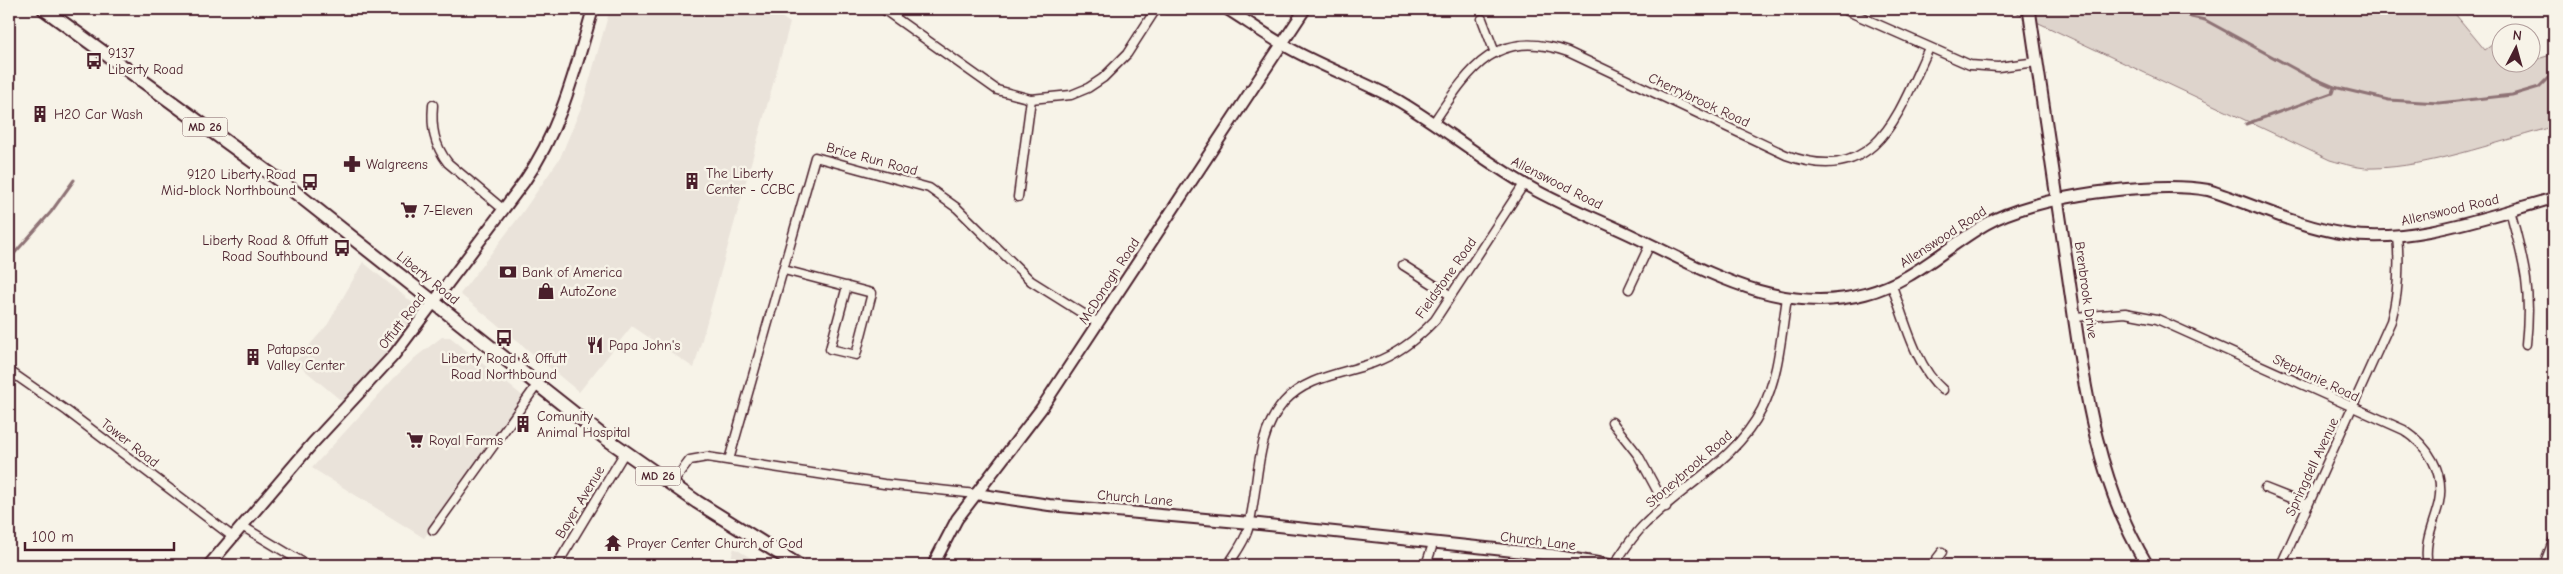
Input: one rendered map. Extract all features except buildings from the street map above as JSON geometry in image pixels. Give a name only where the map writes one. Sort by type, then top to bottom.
[{"type":"main road","name":"Liberty Road","points":[[44,9],[281,181],[537,385],[625,452],[671,485],[798,565]]},
{"type":"main road","name":"Brenbrook Drive","points":[[2029,9],[2087,396],[2100,458],[2124,525],[2147,565]]},
{"type":"street","name":"Offutt Road","points":[[208,565],[312,444],[394,355],[535,166],[555,129],[571,83],[592,9]]},
{"type":"street","points":[[883,9],[998,90],[1031,99],[1071,95],[1104,78],[1126,54],[1156,9]]},
{"type":"street","name":"Allenswood Road","points":[[1227,9],[1282,44],[1392,98],[1434,122],[1524,184],[1732,283],[1787,298],[1834,299],[1862,295],[1892,286],[1926,267],[1984,225],[2018,208],[2150,186],[2190,187],[2231,197],[2324,230],[2346,235],[2397,236],[2423,232],[2554,198]]},
{"type":"street","name":"McDonogh Road","points":[[933,565],[950,530],[976,494],[1026,432],[1306,9]]},
{"type":"street","points":[[1848,10],[1970,65],[1998,66],[2037,62]]},
{"type":"street","points":[[1482,19],[1495,53]]},
{"type":"street","name":"Cherrybrook Road","points":[[1434,122],[1471,70],[1495,53],[1523,44],[1552,46],[1786,155],[1817,164],[1848,160],[1864,153],[1883,137],[1897,116],[1929,48]]},
{"type":"street","points":[[1018,197],[1031,99]]},
{"type":"street","points":[[433,104],[433,133],[448,163],[504,210]]},
{"type":"street","name":"Brice Run Road","points":[[729,460],[815,157],[929,188],[957,208],[1031,281],[1098,323]]},
{"type":"street","name":"Fieldstone Road","points":[[1228,565],[1247,532],[1250,523],[1263,440],[1274,414],[1285,401],[1311,382],[1374,363],[1407,345],[1435,320],[1524,184]]},
{"type":"street","points":[[2510,210],[2528,279],[2529,314],[2526,344]]},
{"type":"street","name":"Springdell Avenue","points":[[2281,565],[2391,321],[2396,301],[2400,261],[2397,236]]},
{"type":"street","points":[[1629,289],[1650,244]]},
{"type":"street","points":[[1403,265],[1450,295]]},
{"type":"street","points":[[784,270],[847,286],[872,293],[856,355],[830,349],[847,286]]},
{"type":"street","points":[[1892,286],[1923,366],[1927,374],[1942,390]]},
{"type":"street","name":"Stoneybrook Road","points":[[1614,565],[1635,534],[1739,445],[1762,409],[1775,370],[1787,298]]},
{"type":"street","name":"Stephanie Road","points":[[2075,317],[2125,313],[2157,319],[2410,434],[2424,447],[2433,459],[2438,472],[2439,494],[2426,546],[2428,565]]},
{"type":"street","name":"Tower Road","points":[[11,372],[67,410],[233,536]]},
{"type":"street","points":[[433,530],[537,385]]},
{"type":"street","points":[[1612,422],[1638,455],[1666,507]]},
{"type":"street","name":"Bayer Avenue","points":[[557,565],[625,452]]},
{"type":"street","name":"Church Lane","points":[[671,485],[690,460],[707,457],[884,484],[1048,504],[1552,555],[1609,565]]},
{"type":"street","points":[[2265,488],[2308,505]]},
{"type":"street","points":[[242,526],[307,565]]},
{"type":"street","points":[[2548,561],[2554,539]]},
{"type":"street","points":[[1426,565],[1433,544]]},
{"type":"street","points":[[1932,565],[1942,552]]},
{"type":"shaded area","points":[[610,9],[770,9],[790,23],[694,368],[632,326],[579,392],[460,294],[522,213],[560,158],[583,103]]},
{"type":"shaded area","points":[[2009,9],[2277,9],[2285,12],[2288,9],[2451,9],[2485,50],[2490,46],[2490,72],[2540,72],[2540,58],[2554,54],[2554,123],[2545,129],[2438,159],[2395,167],[2369,168],[2330,160]]},
{"type":"shaded area","points":[[363,262],[414,304],[417,317],[344,403],[295,362],[328,324]]},
{"type":"shaded area","points":[[442,337],[450,337],[525,398],[424,538],[312,468],[395,377],[417,356]]},
{"type":"shaded area","points":[[734,548],[763,565],[729,565]]},
{"type":"waterway","points":[[2176,9],[2191,17],[2205,20],[2306,75],[2334,87],[2389,100],[2439,103],[2512,95],[2539,87],[2554,72]]},
{"type":"waterway","points":[[2246,124],[2332,93],[2334,87]]},
{"type":"waterway","points":[[9,264],[13,255],[51,212],[74,180]]},
{"type":"place","name":"9137 Liberty Road","points":[[94,61]]},
{"type":"place","name":"H2O Car Wash","points":[[40,114]]},
{"type":"place","name":"Walgreens","points":[[352,164]]},
{"type":"place","name":"The Liberty Center - CCBC","points":[[692,181]]},
{"type":"place","name":"9120 Liberty Road Mid-block Northbound","points":[[310,182]]},
{"type":"place","name":"7-Eleven","points":[[409,210]]},
{"type":"place","name":"Liberty Road & Offutt Road Southbound","points":[[342,248]]},
{"type":"place","name":"Bank of America","points":[[508,272]]},
{"type":"place","name":"AutoZone","points":[[546,291]]},
{"type":"place","name":"Liberty Road & Offutt Road Northbound","points":[[504,338]]},
{"type":"place","name":"Papa John's","points":[[595,345]]},
{"type":"place","name":"Patapsco Valley Center","points":[[253,357]]},
{"type":"place","name":"Comunity Animal Hospital","points":[[523,424]]},
{"type":"place","name":"Royal Farms","points":[[415,440]]},
{"type":"place","name":"Prayer Center Church of God","points":[[613,543]]}]
